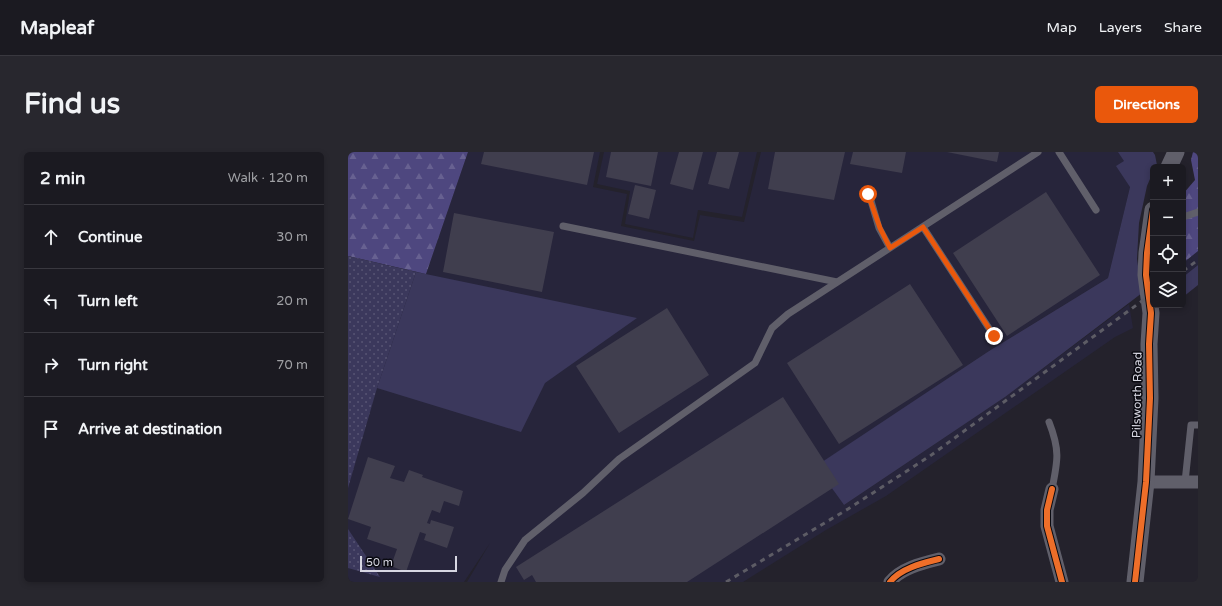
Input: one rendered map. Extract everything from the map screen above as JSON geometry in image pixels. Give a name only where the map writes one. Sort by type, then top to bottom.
[{"type":"street","points":[[1170,164],[1176,152]]},
{"type":"street","name":"Pilsworth Road","points":[[1135,582],[1146,482],[1150,398],[1149,344],[1152,313],[1146,275],[1150,230]]},
{"type":"street","points":[[1146,482],[1192,482]]},
{"type":"street","points":[[1052,489],[1047,510],[1047,526],[1062,582]]},
{"type":"street","points":[[890,582],[896,576],[905,571],[939,559]]},
{"type":"lane","points":[[501,582],[505,570],[525,540],[583,493],[618,459],[755,363],[772,328],[788,314],[1037,152]]},
{"type":"lane","points":[[1059,152],[1096,210]]},
{"type":"lane","points":[[868,194],[880,228],[890,248]]},
{"type":"lane","points":[[1186,216],[1198,212]]},
{"type":"lane","points":[[563,226],[837,282]]},
{"type":"lane","points":[[923,227],[994,336]]},
{"type":"lane","points":[[1049,422],[1056,441],[1057,449],[1057,464],[1052,489]]},
{"type":"lane","points":[[1192,482],[1191,425],[1198,425]]},
{"type":"shaded area","points":[[468,152],[600,152],[593,187],[627,194],[621,226],[694,241],[700,215],[744,222],[761,152],[1150,152],[1130,187],[1108,278],[989,351],[817,466],[844,505],[1005,397],[1129,304],[1133,328],[1115,337],[886,496],[826,530],[743,582],[467,582],[490,543],[464,582],[348,582],[348,256],[426,274]]},
{"type":"shaded area","points":[[604,152],[757,152],[742,217],[698,210],[693,238],[625,224],[630,191],[597,184]]},
{"type":"shaded area","points":[[1118,152],[1153,152],[1157,164],[1150,164],[1150,179],[1147,186],[1139,223],[1137,259],[1142,293],[1005,397],[844,505],[816,466],[989,351],[1108,278],[1130,187],[1116,166],[1124,161]]},
{"type":"shaded area","points":[[1198,237],[1198,265],[1186,275],[1186,272],[1186,246]]},
{"type":"shaded area","points":[[348,256],[416,272],[377,388],[348,488]]},
{"type":"shaded area","points":[[1198,265],[1198,285],[1186,295],[1186,275]]},
{"type":"shaded area","points":[[416,272],[637,318],[545,383],[521,432],[377,388]]},
{"type":"shaded area","points":[[348,529],[380,577],[348,568]]},
{"type":"green space","points":[[348,152],[468,152],[426,274],[348,256]]},
{"type":"green space","points":[[1193,152],[1198,152],[1198,251],[1186,261],[1186,190],[1195,180],[1191,160]]},
{"type":"building","points":[[484,152],[594,152],[587,185],[481,164]]},
{"type":"building","points":[[611,152],[658,152],[651,186],[606,177]]},
{"type":"building","points":[[679,152],[703,152],[693,190],[670,184]]},
{"type":"building","points":[[717,152],[739,152],[729,189],[708,184]]},
{"type":"building","points":[[775,152],[845,152],[834,200],[768,189]]},
{"type":"building","points":[[853,152],[906,152],[902,173],[850,164]]},
{"type":"building","points":[[947,152],[999,152],[997,162]]},
{"type":"building","points":[[635,185],[656,190],[649,219],[628,214]]},
{"type":"building","points":[[1046,192],[1100,275],[1007,336],[953,253]]},
{"type":"building","points":[[454,213],[554,232],[542,292],[443,272]]},
{"type":"building","points":[[910,284],[963,365],[839,444],[787,363]]},
{"type":"building","points":[[667,308],[709,375],[619,433],[576,366]]},
{"type":"building","points":[[783,397],[839,484],[687,582],[536,582],[532,575],[524,580],[516,567]]},
{"type":"building","points":[[368,457],[395,466],[390,478],[404,482],[409,470],[423,475],[422,477],[463,491],[459,506],[444,501],[440,513],[432,510],[427,523],[430,524],[431,520],[454,527],[447,548],[424,540],[426,534],[420,532],[406,572],[391,566],[397,549],[367,539],[371,527],[348,519]]},
{"type":"railway","points":[[1186,269],[1198,260]]},
{"type":"railway","points":[[726,582],[848,509],[930,456],[1150,295]]},
{"type":"cycle path","points":[[1135,582],[1146,482],[1150,398],[1149,344],[1151,313],[1146,275],[1150,232]]},
{"type":"cycle path","points":[[1052,489],[1047,510],[1047,526],[1062,582]]},
{"type":"cycle path","points":[[890,582],[906,570],[919,564],[939,559]]},
{"type":"route","points":[[868,194],[880,228],[890,248],[923,227],[994,336]]}]
